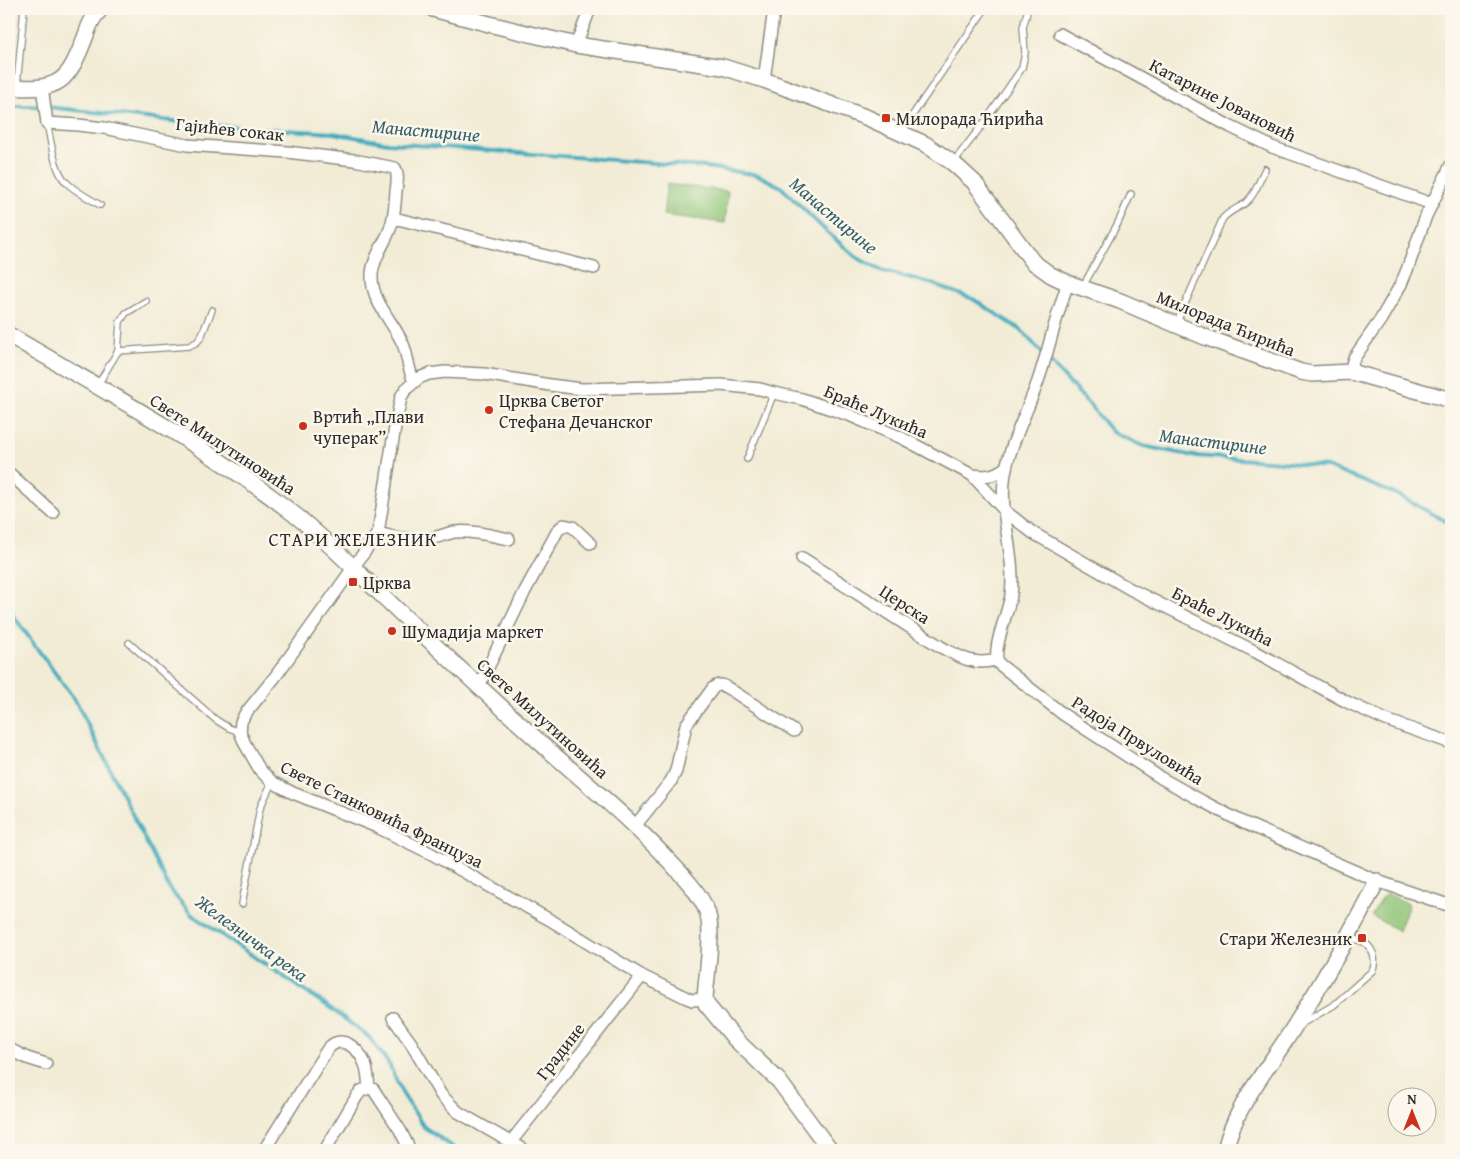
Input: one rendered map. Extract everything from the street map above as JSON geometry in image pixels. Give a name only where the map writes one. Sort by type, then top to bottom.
[{"type":"street","points":[[13,87],[42,92],[62,80],[71,70],[92,19],[101,9]]},
{"type":"street","name":"Милорада Ћирића","points":[[433,9],[463,13],[576,46],[723,67],[868,118],[925,144],[953,163],[974,182],[1033,262],[1051,275],[1120,301],[1205,338],[1301,372],[1312,374],[1351,372],[1451,400]]},
{"type":"street","points":[[576,46],[590,9]]},
{"type":"street","points":[[764,80],[774,9]]},
{"type":"street","name":"Катарине Јовановић","points":[[1060,34],[1223,123],[1272,147],[1432,204]]},
{"type":"street","points":[[42,92],[47,123]]},
{"type":"street","name":"Гајићев сокак","points":[[47,123],[104,128],[187,145],[354,160],[395,168],[398,176],[394,218],[372,268],[371,276],[373,287],[382,309],[404,346],[414,381]]},
{"type":"street","points":[[1351,372],[1354,358],[1380,319],[1408,270],[1426,216],[1451,165]]},
{"type":"street","points":[[394,218],[594,268]]},
{"type":"street","points":[[996,660],[998,642],[1009,607],[1011,592],[1012,566],[1005,511],[1004,484],[1006,468],[1042,370],[1049,343],[1075,285]]},
{"type":"street","name":"Свете Милутиновића","points":[[9,335],[164,425],[237,471],[293,513],[479,686],[635,826],[685,878],[699,895],[707,910],[710,925],[705,999]]},
{"type":"street","name":"Браће Лукића","points":[[414,381],[429,374],[445,372],[484,374],[582,389],[721,385],[760,390],[802,399],[849,415],[902,438],[972,475],[1005,511],[1033,533],[1130,589],[1256,652],[1347,702],[1386,720],[1451,743]]},
{"type":"street","points":[[240,732],[241,722],[245,714],[275,678],[378,533],[401,397],[414,381]]},
{"type":"street","points":[[972,475],[990,476],[998,474],[1006,468]]},
{"type":"street","points":[[9,474],[53,513]]},
{"type":"street","points":[[479,686],[525,591],[558,530],[564,525],[570,525],[590,543]]},
{"type":"street","points":[[378,533],[411,540],[431,538],[455,532],[471,532],[509,539]]},
{"type":"street","name":"Церска","points":[[802,558],[948,651],[973,662],[982,663],[996,660]]},
{"type":"street","name":"Радоја Првуловића","points":[[996,660],[1064,715],[1161,778],[1242,822],[1377,881],[1451,906]]},
{"type":"street","points":[[635,826],[671,781],[676,771],[686,724],[716,685],[722,685],[731,690],[794,730]]},
{"type":"street","name":"Свете Станковића Француза","points":[[240,732],[260,770],[272,782],[293,793],[377,827],[430,853],[552,921],[642,976],[692,1000],[705,999]]},
{"type":"street","points":[[1225,1150],[1233,1124],[1242,1105],[1293,1029],[1346,941],[1377,881]]},
{"type":"street","name":"Градине","points":[[509,1147],[642,976]]},
{"type":"street","points":[[705,999],[709,1009],[735,1039],[779,1081],[830,1150]]},
{"type":"street","points":[[393,1018],[411,1043],[441,1095],[458,1112],[509,1147],[524,1150]]},
{"type":"street","points":[[264,1150],[330,1045],[343,1042],[349,1044],[355,1050],[365,1063],[369,1088]]},
{"type":"street","points":[[9,1049],[27,1058],[46,1064]]},
{"type":"street","points":[[325,1150],[357,1096],[361,1091],[369,1088],[375,1092],[400,1130],[410,1150]]},
{"type":"lane","points":[[13,87],[24,9]]},
{"type":"lane","points":[[901,132],[985,9]]},
{"type":"lane","points":[[953,163],[992,112],[1022,68],[1025,53],[1023,27],[1028,9]]},
{"type":"lane","points":[[47,123],[55,159],[62,177],[67,183],[100,205]]},
{"type":"lane","points":[[1176,324],[1223,218],[1251,197],[1265,169]]},
{"type":"lane","points":[[1075,285],[1118,223],[1131,194]]},
{"type":"lane","points":[[97,387],[118,351],[120,322],[126,313],[146,301]]},
{"type":"lane","points":[[118,351],[189,346],[197,342],[201,337],[212,310]]},
{"type":"lane","points":[[748,459],[774,393]]},
{"type":"lane","points":[[129,643],[216,720],[240,732]]},
{"type":"lane","points":[[242,904],[260,808],[272,782]]},
{"type":"lane","points":[[1293,1029],[1334,1005],[1372,971],[1376,960],[1368,946],[1360,940],[1351,939],[1346,941]]},
{"type":"green space","points":[[667,184],[728,191],[725,223],[663,215]]},
{"type":"green space","points":[[1386,893],[1409,904],[1399,931],[1371,916]]},
{"type":"waterway","name":"Манастирине","points":[[9,106],[39,106],[208,125],[333,133],[388,143],[706,167],[758,175],[781,187],[856,257],[880,270],[930,283],[973,299],[1021,330],[1043,354]]},
{"type":"waterway","name":"Манастирине","points":[[1048,360],[1112,432],[1143,446],[1194,456],[1327,467],[1398,495],[1451,524]]},
{"type":"waterway","name":"Железничка река","points":[[9,610],[77,703],[170,890],[192,915],[326,1005],[369,1037],[389,1064],[402,1093],[424,1127],[457,1150]]},
{"type":"place","name":"Милорада Ћирића","points":[[886,118]]},
{"type":"place","name":"Црква Светог Стефана Дечанског","points":[[489,410]]},
{"type":"place","name":"Вртић „Плави чуперак”","points":[[303,426]]},
{"type":"place","name":"Црква","points":[[353,582]]},
{"type":"place","name":"Шумадија маркет","points":[[392,631]]},
{"type":"place","name":"Стари Железник","points":[[1362,938]]},
{"type":"district","name":"СТАРИ ЖЕЛЕЗНИК","points":[[353,539]]}]
